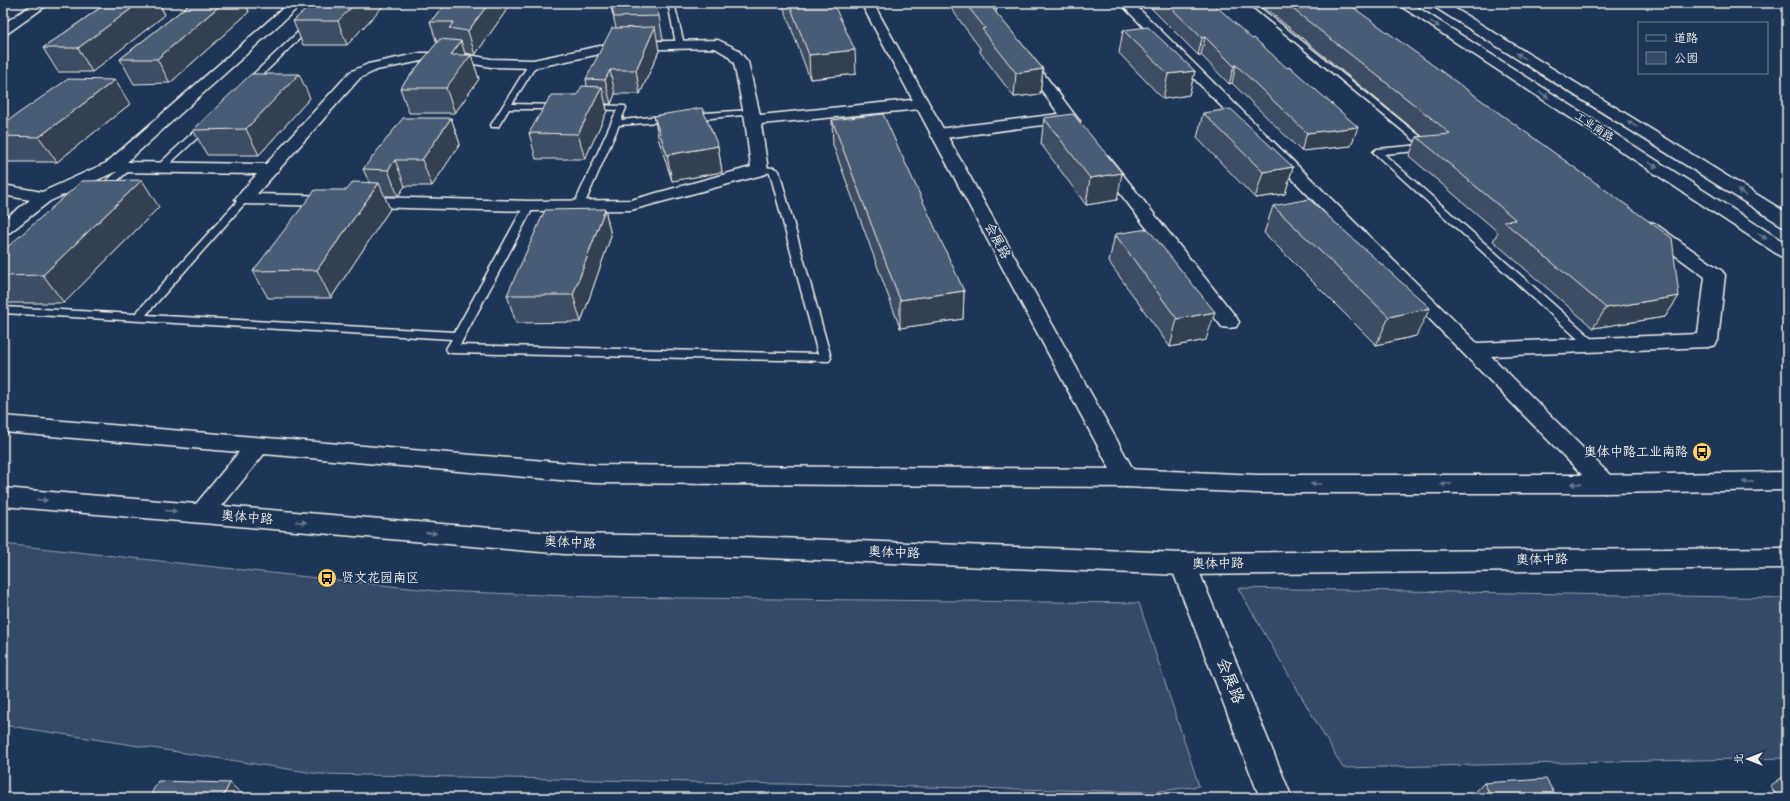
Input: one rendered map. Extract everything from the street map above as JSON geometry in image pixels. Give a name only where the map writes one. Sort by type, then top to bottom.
[{"type":"street","points":[[3,30],[44,3]]},
{"type":"street","points":[[3,229],[44,197],[112,167],[297,3]]},
{"type":"street","name":"会展路","points":[[867,3],[1126,478]]},
{"type":"street","points":[[1126,3],[1605,484]]},
{"type":"street","name":"工业南路","points":[[1402,3],[1787,252]]},
{"type":"street","name":"工业南路","points":[[1437,3],[1787,221]]},
{"type":"street","points":[[718,44],[732,52],[741,62],[752,116],[760,170],[631,204],[529,206],[244,199],[355,75],[373,67],[420,57],[458,57],[491,63],[533,64],[619,46],[718,44]]},
{"type":"street","points":[[1016,47],[1088,142],[1229,322]]},
{"type":"street","points":[[752,116],[922,104]]},
{"type":"street","points":[[938,134],[1069,117]]},
{"type":"street","points":[[112,167],[270,169]]},
{"type":"street","points":[[3,190],[44,197]]},
{"type":"street","points":[[1472,350],[1708,340],[1715,275],[1637,220]]},
{"type":"street","points":[[3,424],[594,474],[1126,478],[1258,484],[1605,484],[1787,481]]},
{"type":"street","points":[[202,513],[258,446]]},
{"type":"street","name":"奥体中路","points":[[3,497],[564,544],[747,548],[1183,564],[1787,558]]},
{"type":"street","name":"会展路","points":[[1183,564],[1276,798]]},
{"type":"lane","points":[[242,91],[333,3]]},
{"type":"lane","points":[[672,3],[680,44]]},
{"type":"lane","points":[[1243,3],[1256,7],[1428,147],[1377,152],[1593,346]]},
{"type":"lane","points":[[495,125],[533,64]]},
{"type":"lane","points":[[507,106],[568,107]]},
{"type":"lane","points":[[579,205],[622,108],[584,107]]},
{"type":"lane","points":[[615,123],[752,116]]},
{"type":"lane","points":[[161,167],[213,118]]},
{"type":"lane","points":[[92,199],[128,167]]},
{"type":"lane","points":[[529,206],[452,349],[825,358],[774,171],[760,170]]},
{"type":"lane","points":[[139,316],[244,199]]},
{"type":"lane","points":[[3,310],[139,316],[300,328],[459,336]]},
{"type":"green space","points":[[3,544],[437,591],[596,597],[1139,603],[1199,786],[1154,792],[320,774],[3,725]]},
{"type":"green space","points":[[1238,588],[1787,598],[1787,758],[1343,768]]},
{"type":"building","points":[[107,3],[139,3],[78,48],[43,48]]},
{"type":"building","points":[[191,3],[223,3],[157,59],[120,59]]},
{"type":"building","points":[[313,3],[356,3],[338,21],[293,21]]},
{"type":"building","points":[[446,3],[489,3],[468,31],[449,28],[454,22],[430,22]]},
{"type":"building","points":[[611,3],[655,3],[659,16],[614,17]]},
{"type":"building","points":[[789,3],[833,3],[855,50],[809,55]]},
{"type":"building","points":[[965,3],[992,3],[997,9],[993,9],[1043,69],[1016,73],[982,29],[985,28]]},
{"type":"building","points":[[1166,3],[1213,3],[1252,39],[1254,38],[1287,68],[1290,67],[1358,127],[1307,133],[1236,65],[1234,66],[1205,37],[1202,38]]},
{"type":"building","points":[[1285,3],[1347,3],[1672,238],[1679,296],[1606,308],[1503,221],[1516,220],[1417,137],[1450,134]]},
{"type":"building","points":[[655,27],[636,70],[610,70],[605,80],[586,79],[612,28]]},
{"type":"building","points":[[1148,27],[1195,71],[1168,74],[1123,30]]},
{"type":"building","points":[[440,39],[461,41],[451,55],[471,55],[446,88],[400,88]]},
{"type":"building","points":[[251,74],[299,74],[246,129],[193,130]]},
{"type":"building","points":[[68,79],[115,80],[39,137],[3,136],[3,124]]},
{"type":"building","points":[[582,86],[602,87],[578,134],[529,133],[551,95],[577,95]]},
{"type":"building","points":[[702,108],[718,146],[667,155],[654,116]]},
{"type":"building","points":[[1231,109],[1293,167],[1263,172],[1203,113]]},
{"type":"building","points":[[883,114],[964,291],[900,300],[832,120]]},
{"type":"building","points":[[1073,114],[1122,173],[1090,178],[1044,118]]},
{"type":"building","points":[[403,118],[451,118],[422,160],[395,160],[388,170],[363,169]]},
{"type":"building","points":[[142,180],[43,275],[3,276],[3,251],[82,181]]},
{"type":"building","points":[[353,182],[379,183],[317,270],[253,271],[315,190],[347,190]]},
{"type":"building","points":[[1309,199],[1430,308],[1389,317],[1273,206]]},
{"type":"building","points":[[605,209],[573,295],[507,295],[545,210]]},
{"type":"building","points":[[1148,229],[1215,312],[1177,319],[1115,234]]},
{"type":"building","points":[[1546,779],[1557,798],[1492,798],[1484,783]]},
{"type":"building","points":[[158,781],[230,783],[222,798],[149,798]]},
{"type":"place","name":"奥体中路工业南路","points":[[1702,452]]},
{"type":"place","name":"贤文花园南区","points":[[327,578]]}]
